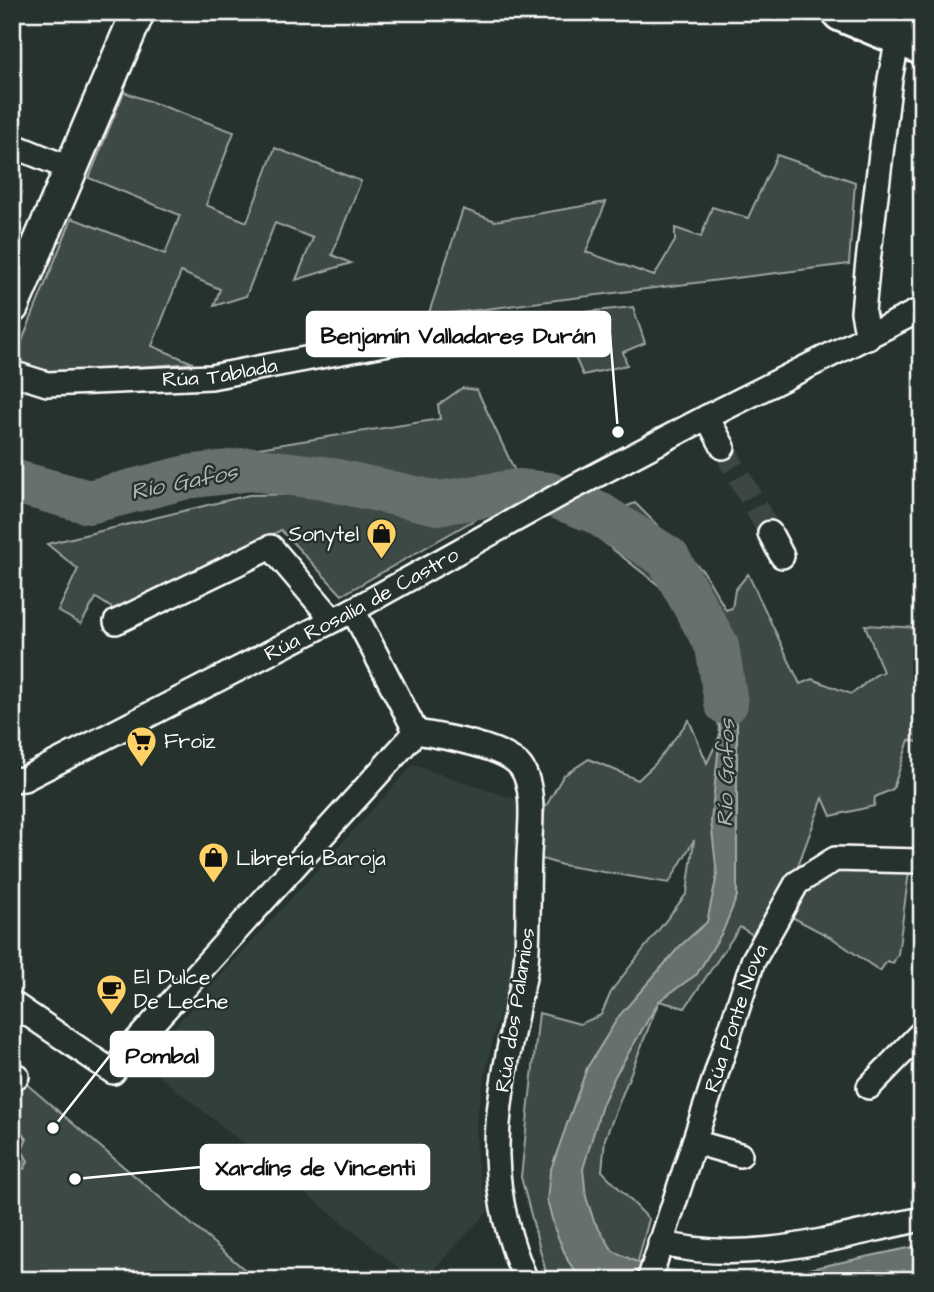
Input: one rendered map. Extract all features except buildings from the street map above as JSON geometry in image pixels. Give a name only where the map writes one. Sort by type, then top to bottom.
[{"type":"highway","points":[[842,12],[908,31]]},
{"type":"main road","points":[[12,307],[138,12]]},
{"type":"street","points":[[868,338],[863,312],[890,79],[908,31]]},
{"type":"street","points":[[12,145],[71,169]]},
{"type":"street","name":"Rúa Rosalía de Castro","points":[[12,780],[24,779],[343,615],[572,488],[922,309]]},
{"type":"street","name":"Rúa Tablada","points":[[12,373],[47,384],[211,377],[468,328]]},
{"type":"street","points":[[707,417],[723,447]]},
{"type":"street","points":[[770,533],[782,556]]},
{"type":"street","points":[[12,1003],[113,1072],[131,1047],[416,732],[343,615],[271,547],[116,622]]},
{"type":"street","name":"Rúa dos Palamios","points":[[416,732],[497,751],[520,766],[532,797],[527,954],[499,1112],[497,1156],[512,1244],[526,1280]]},
{"type":"street","name":"Rúa Ponte Nova","points":[[649,1280],[753,961],[797,883],[835,859],[921,864]]},
{"type":"street","points":[[869,1087],[922,1032]]},
{"type":"street","points":[[694,1142],[740,1155]]},
{"type":"street","points":[[658,1249],[755,1252],[922,1219]]},
{"type":"shaded area","points":[[124,92],[234,132],[206,205],[247,222],[275,148],[361,181],[332,255],[351,263],[296,280],[313,238],[275,223],[246,296],[214,306],[220,289],[181,272],[152,346],[193,363],[51,373],[13,363],[72,218],[165,254],[180,215],[89,178]]},
{"type":"shaded area","points":[[777,155],[855,182],[849,264],[428,316],[463,209],[495,221],[606,202],[586,252],[654,276],[675,241],[675,228],[701,237],[712,207],[748,218]]},
{"type":"shaded area","points":[[633,307],[645,343],[623,352],[627,365],[583,375],[564,333],[566,314]]},
{"type":"shaded area","points":[[462,388],[477,390],[520,482],[518,491],[438,503],[323,478],[252,469],[187,477],[183,460],[440,419],[438,405]]},
{"type":"shaded area","points":[[308,494],[428,521],[497,507],[342,595],[281,530],[120,613],[96,598],[81,624],[58,611],[78,569],[47,544],[249,495]]},
{"type":"shaded area","points":[[635,503],[704,572],[726,610],[732,608],[735,590],[748,574],[800,684],[812,679],[851,694],[883,672],[865,625],[922,628],[922,743],[909,740],[893,789],[875,797],[874,806],[831,816],[823,798],[782,909],[763,941],[740,927],[685,1008],[659,1001],[605,1139],[602,1171],[649,1219],[633,1280],[548,1280],[521,1177],[539,1013],[580,1024],[601,1015],[612,990],[687,893],[694,840],[669,883],[562,865],[536,857],[545,808],[563,776],[589,759],[638,780],[655,764],[689,720],[707,763],[720,735],[710,668],[671,595],[582,525]]},
{"type":"shaded area","points":[[413,765],[517,800],[518,952],[493,1037],[476,1118],[477,1160],[488,1211],[424,1280],[414,1280],[142,1062]]},
{"type":"shaded area","points":[[843,867],[909,872],[898,954],[893,963],[887,961],[880,971],[832,938],[788,915],[795,900]]},
{"type":"shaded area","points":[[17,1076],[257,1280],[12,1280],[12,1078]]},
{"type":"water","name":"Río Gafos","points":[[717,646],[737,720],[737,896],[723,931],[697,974],[659,1001],[615,1076],[602,1105],[583,1169],[586,1197],[594,1221],[613,1251],[639,1263],[717,1277],[749,1278],[786,1274],[922,1245],[922,1280],[582,1280],[568,1261],[555,1230],[547,1200],[550,1172],[587,1068],[619,1016],[680,946],[707,922],[717,875],[711,821],[720,735]]},
{"type":"water","points":[[14,1123],[27,1139],[22,1150],[28,1161],[25,1168],[12,1174]]},
{"type":"waterway","name":"Río Gafos","points":[[12,481],[89,502],[187,477],[252,469],[323,478],[438,503],[518,491],[549,494],[596,512],[668,558],[717,646],[726,703]]},
{"type":"tunnel","points":[[723,447],[770,533]]},
{"type":"place","name":"Benjamín Valladares Durán","points":[[618,432]]},
{"type":"place","name":"Sonytel","points":[[382,561]]},
{"type":"place","name":"Froiz","points":[[141,768]]},
{"type":"place","name":"Librería Baroja","points":[[213,885]]},
{"type":"place","name":"El Dulce De Leche","points":[[111,1016]]},
{"type":"place","name":"Pombal","points":[[53,1128]]},
{"type":"place","name":"Xardíns de Vincenti","points":[[75,1179]]}]
